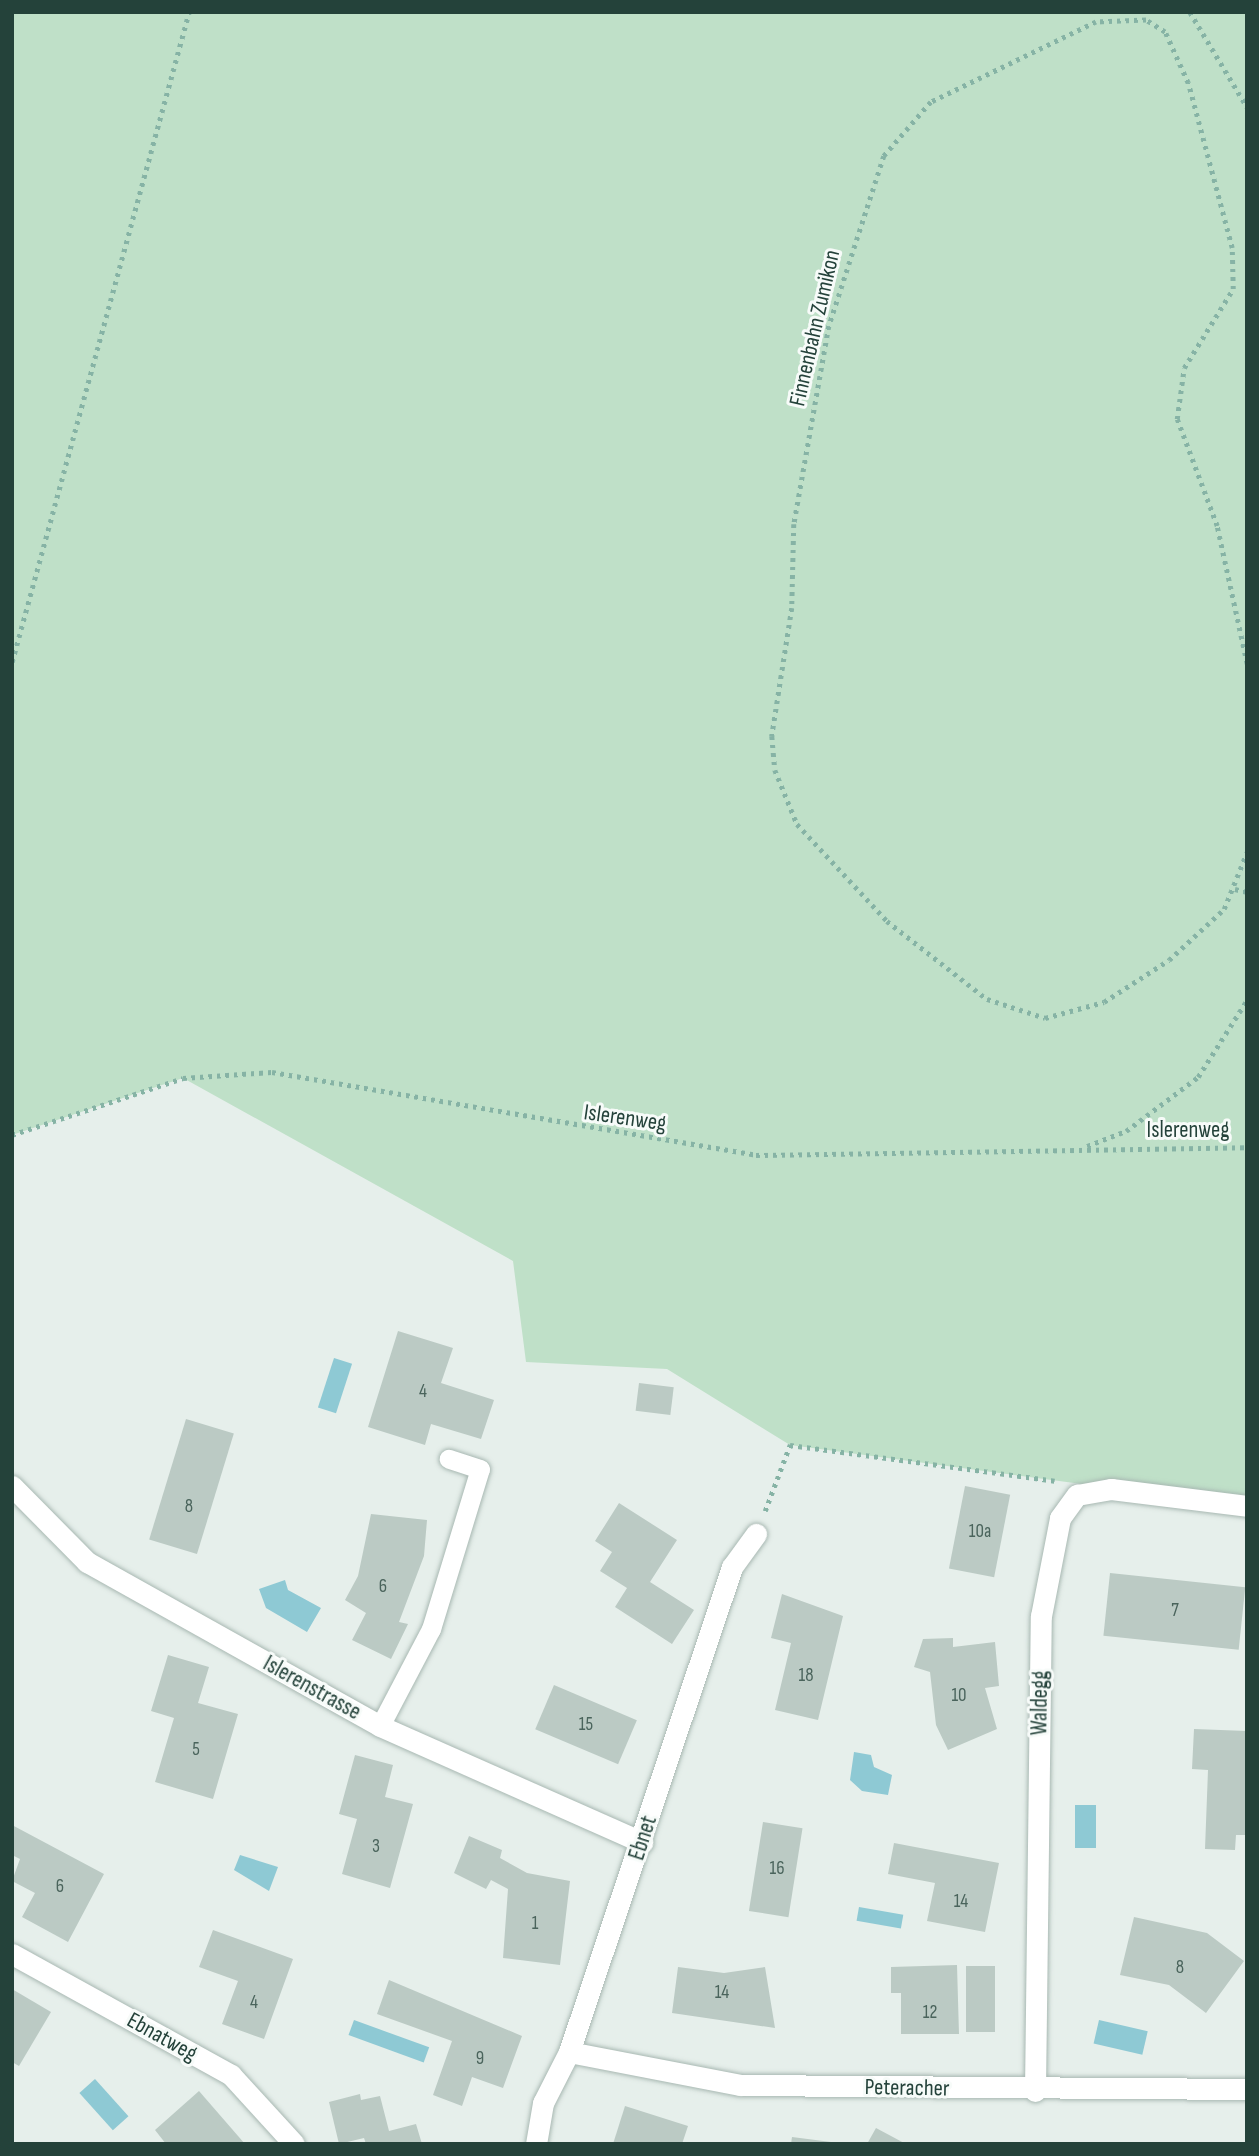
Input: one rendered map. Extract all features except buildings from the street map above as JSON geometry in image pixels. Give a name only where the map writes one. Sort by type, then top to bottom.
[{"type":"street","name":"Islerenstrasse","points":[[12,1486],[87,1562],[380,1726],[642,1842]]},
{"type":"street","name":"Waldegg","points":[[1035,2091],[1041,1616],[1059,1518],[1077,1495],[1111,1489],[1247,1506]]},
{"type":"street","name":"Ebnet","points":[[536,2144],[543,2104],[569,2052],[642,1842],[732,1567],[756,1534]]},
{"type":"street","name":"Ebnatweg","points":[[12,1954],[231,2075],[294,2144]]},
{"type":"street","name":"Peteracher","points":[[569,2052],[740,2085],[1035,2091],[1247,2089]]},
{"type":"lane","points":[[380,1726],[431,1629],[480,1469],[449,1459]]},
{"type":"path","points":[[12,662],[189,12]]},
{"type":"path","points":[[1190,12],[1247,107]]},
{"type":"path","name":"Finnenbahn Zumikon","points":[[1247,664],[1217,526],[1177,419],[1184,368],[1233,289],[1232,248],[1188,83],[1165,32],[1146,20],[1096,22],[931,102],[884,156],[829,326],[794,524],[792,608],[772,752],[780,790],[797,824],[887,921],[987,999],[1034,1016],[1066,1017],[1124,993],[1215,921],[1235,889],[1247,852]]},
{"type":"path","points":[[1235,889],[1247,892]]},
{"type":"path","points":[[1084,1148],[1126,1131],[1198,1077],[1247,1000]]},
{"type":"path","name":"Islerenweg","points":[[12,1135],[183,1078],[272,1072],[757,1155],[1247,1147]]},
{"type":"path","points":[[756,1534],[790,1445],[1111,1489]]},
{"type":"green space","points":[[12,12],[1247,12],[1247,1506],[790,1445],[667,1369],[526,1362],[513,1261],[183,1078],[12,1135]]},
{"type":"water","points":[[334,1358],[352,1364],[336,1413],[318,1407]]},
{"type":"water","points":[[285,1580],[288,1590],[321,1608],[307,1632],[266,1608],[259,1589]]},
{"type":"water","points":[[854,1752],[871,1755],[874,1767],[892,1775],[888,1795],[862,1791],[850,1780]]},
{"type":"water","points":[[1075,1805],[1096,1805],[1096,1848],[1075,1848]]},
{"type":"water","points":[[240,1855],[278,1867],[269,1891],[234,1870]]},
{"type":"water","points":[[859,1907],[903,1915],[901,1929],[857,1921]]},
{"type":"water","points":[[354,2020],[429,2047],[424,2062],[349,2035]]},
{"type":"water","points":[[1099,2020],[1148,2031],[1142,2055],[1094,2043]]},
{"type":"water","points":[[95,2079],[128,2116],[113,2130],[79,2093]]}]
